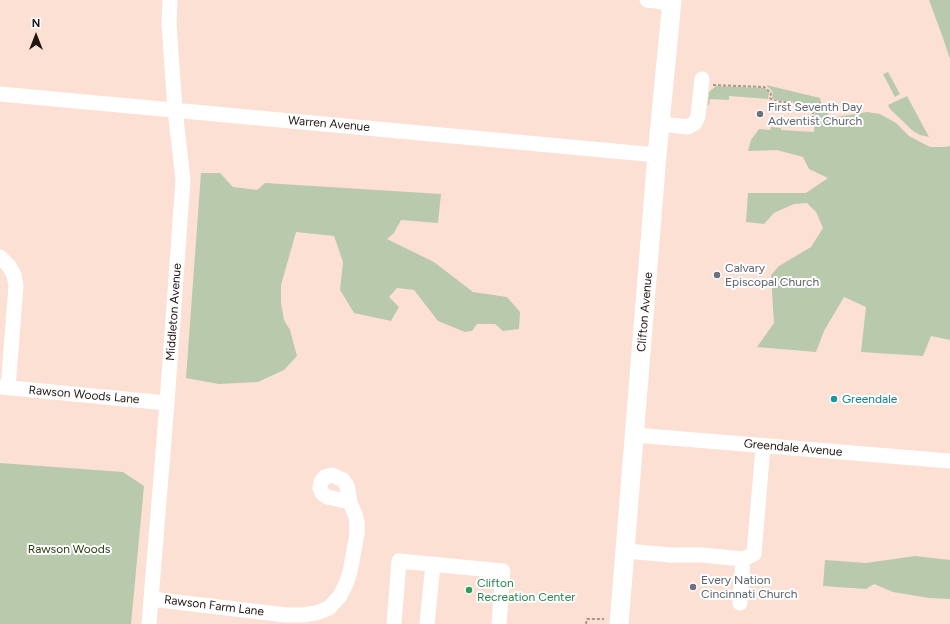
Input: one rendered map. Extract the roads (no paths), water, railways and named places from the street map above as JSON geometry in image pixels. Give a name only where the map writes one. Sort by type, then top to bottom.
[{"type":"main road","name":"Clifton Avenue","points":[[612,622],[626,551],[657,155],[671,1]]},
{"type":"street","name":"Middleton Avenue","points":[[148,624],[167,403],[183,180],[175,110],[169,23],[170,0]]},
{"type":"street","points":[[647,0],[671,1]]},
{"type":"street","points":[[660,124],[688,127],[695,123],[707,82]]},
{"type":"street","name":"Warren Avenue","points":[[0,94],[657,155]]},
{"type":"street","points":[[0,257],[9,266],[14,275],[16,286],[4,387]]},
{"type":"street","name":"Rawson Woods Lane","points":[[4,387],[167,403]]},
{"type":"street","name":"Greendale Avenue","points":[[635,435],[950,461]]},
{"type":"street","points":[[626,551],[743,559],[754,554],[763,446]]},
{"type":"street","name":"Rawson Farm Lane","points":[[151,599],[286,615],[316,613],[329,608],[340,596],[350,572],[357,534],[356,516],[350,502]]},
{"type":"street","points":[[740,603],[743,559]]},
{"type":"street","points":[[394,624],[399,561],[503,571],[499,624]]},
{"type":"street","points":[[427,624],[433,564]]},
{"type":"place","name":"First Seventh Day Adventist Church","points":[[760,114]]},
{"type":"place","name":"Calvary Episcopal Church","points":[[717,275]]},
{"type":"place","name":"Greendale","points":[[834,399]]},
{"type":"place","name":"Every Nation Cincinnati Church","points":[[693,587]]},
{"type":"place","name":"Clifton Recreation Center","points":[[469,590]]},
{"type":"park label","name":"Rawson Woods","points":[[69,549]]}]
